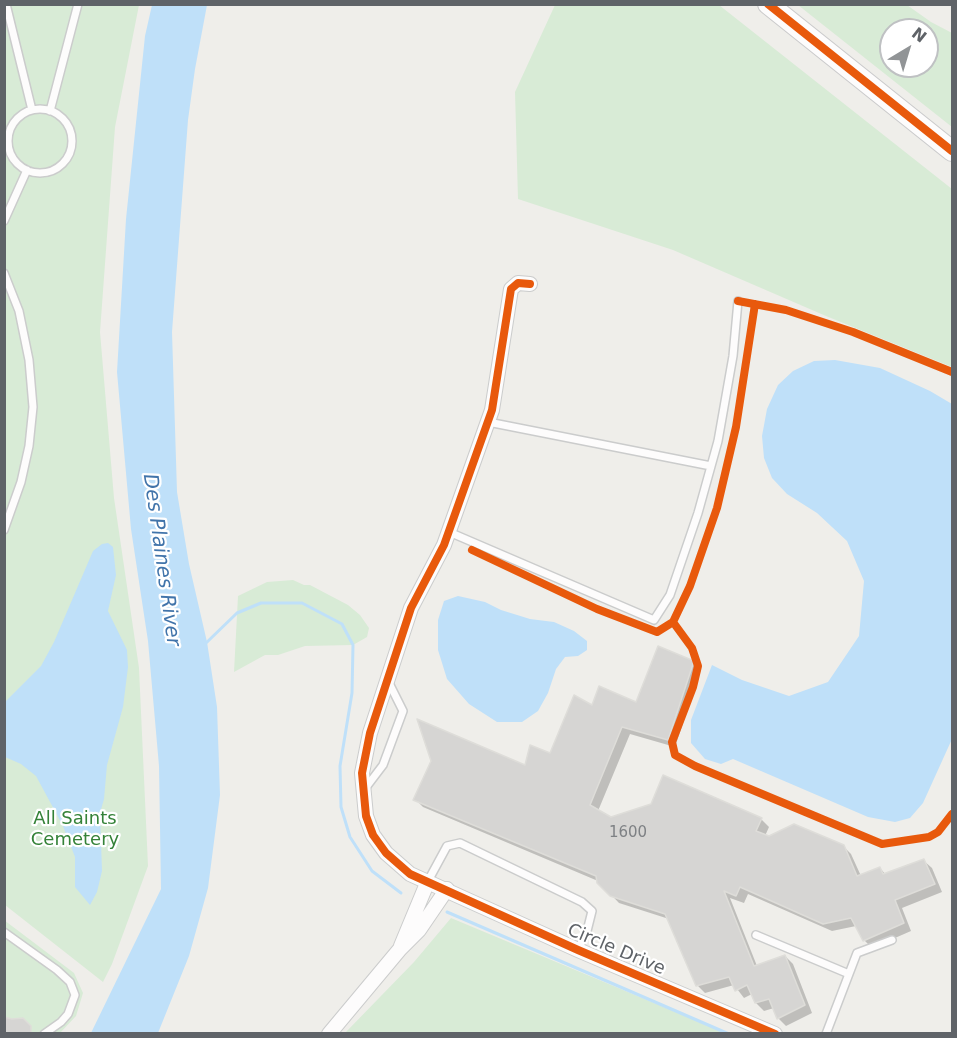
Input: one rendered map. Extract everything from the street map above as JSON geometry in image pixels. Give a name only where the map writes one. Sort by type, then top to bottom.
[{"type":"main road","points":[[768,4],[952,151]]},
{"type":"street","name":"Circle Drive","points":[[530,284],[518,283],[511,289],[492,410],[444,545],[411,608],[370,733],[362,773],[366,816],[374,835],[386,853],[410,873],[578,950],[775,1034]]},
{"type":"street","points":[[400,949],[428,881]]},
{"type":"street","points":[[329,1034],[400,949],[419,930],[447,890]]},
{"type":"lane","points":[[6,4],[32,110]]},
{"type":"lane","points":[[50,111],[78,4]]},
{"type":"lane","points":[[32,110],[50,111],[59,116],[71,132],[70,153],[65,162],[48,172],[37,173],[27,170],[7,152],[8,125],[32,110]]},
{"type":"lane","points":[[4,221],[27,170]]},
{"type":"lane","points":[[4,273],[19,311],[29,360],[33,407],[29,446],[21,482],[4,530]]},
{"type":"lane","points":[[449,532],[654,620],[670,595],[698,513],[718,441],[733,356],[738,301]]},
{"type":"lane","points":[[488,422],[711,466]]},
{"type":"lane","points":[[363,792],[383,765],[403,711],[388,681]]},
{"type":"lane","points":[[428,881],[447,846],[460,843],[582,902],[592,911],[587,931],[578,950]]},
{"type":"lane","points":[[4,932],[70,982],[75,995],[68,1014],[44,1034]]},
{"type":"lane","points":[[756,935],[849,974]]},
{"type":"lane","points":[[826,1034],[857,952],[892,940]]},
{"type":"green space","name":"All Saints Cemetery","points":[[4,5],[139,5],[115,127],[100,332],[114,498],[139,668],[148,866],[112,964],[103,982],[5,905]]},
{"type":"green space","points":[[555,5],[719,5],[952,189],[952,367],[673,250],[518,199],[515,92]]},
{"type":"green space","points":[[798,5],[907,5],[925,18],[879,18],[879,69]]},
{"type":"green space","points":[[939,26],[952,33],[952,127],[890,78],[939,78]]},
{"type":"green space","points":[[293,580],[310,585],[348,605],[360,615],[369,628],[367,637],[353,645],[305,646],[278,655],[265,655],[234,672],[238,596],[267,582]]},
{"type":"green space","points":[[451,918],[726,1033],[345,1033],[414,962]]},
{"type":"green space","points":[[4,920],[74,973],[83,993],[76,1016],[60,1033],[5,1033]]},
{"type":"water","name":"Des Plaines River","points":[[152,5],[207,5],[188,120],[172,332],[177,492],[189,564],[207,642],[217,707],[220,795],[208,888],[189,956],[158,1033],[91,1033],[161,889],[159,766],[148,641],[131,529],[117,372],[126,219],[145,36]]},
{"type":"water","points":[[835,360],[880,368],[952,404],[952,739],[923,803],[910,818],[895,822],[868,817],[733,759],[721,764],[705,759],[691,743],[691,720],[712,665],[742,680],[789,696],[828,682],[859,636],[864,581],[847,541],[817,513],[787,494],[772,478],[764,458],[762,436],[767,409],[778,385],[793,371],[814,361]]},
{"type":"water","points":[[108,543],[113,547],[116,575],[108,611],[127,650],[128,667],[123,707],[107,765],[104,799],[100,813],[102,871],[97,892],[90,905],[75,887],[75,857],[63,826],[36,776],[21,764],[5,757],[5,702],[41,666],[54,642],[93,551],[102,544]]},
{"type":"water","points":[[458,596],[485,602],[501,610],[530,619],[554,622],[574,631],[587,641],[587,650],[578,656],[565,657],[556,669],[548,693],[538,711],[522,722],[497,722],[469,704],[447,679],[438,650],[438,620],[444,601]]},
{"type":"building","points":[[658,646],[694,661],[668,740],[622,727],[590,805],[611,817],[651,804],[663,775],[762,818],[756,831],[769,836],[794,824],[844,845],[857,876],[880,867],[883,874],[924,859],[935,884],[895,900],[904,923],[863,941],[851,918],[823,924],[740,887],[736,896],[724,891],[754,966],[785,955],[805,1005],[777,1019],[769,999],[755,1003],[747,985],[735,991],[729,977],[696,986],[665,914],[610,896],[597,883],[596,876],[413,800],[431,761],[417,719],[525,765],[530,745],[550,753],[574,695],[592,705],[599,686],[636,702]]},
{"type":"building","points":[[4,1017],[23,1018],[31,1026],[31,1034],[4,1034]]},
{"type":"waterway","points":[[205,644],[237,613],[261,603],[302,603],[342,624],[353,645],[352,693],[340,766],[341,807],[350,837],[372,871],[401,893]]},
{"type":"waterway","points":[[447,912],[729,1034]]},
{"type":"cycle path","points":[[768,4],[952,151]]},
{"type":"cycle path","points":[[530,284],[518,283],[511,289],[492,410],[444,545],[411,608],[370,733],[362,773],[366,816],[373,835],[386,853],[410,874],[578,950],[775,1034]]},
{"type":"cycle path","points":[[738,301],[786,310],[853,332],[952,372]]},
{"type":"cycle path","points":[[673,622],[690,586],[717,508],[736,427],[755,304]]},
{"type":"cycle path","points":[[472,550],[597,609],[657,632],[673,622],[692,648],[698,666],[693,687],[672,742],[675,755],[695,766],[882,844],[929,837],[938,832],[952,814]]}]
